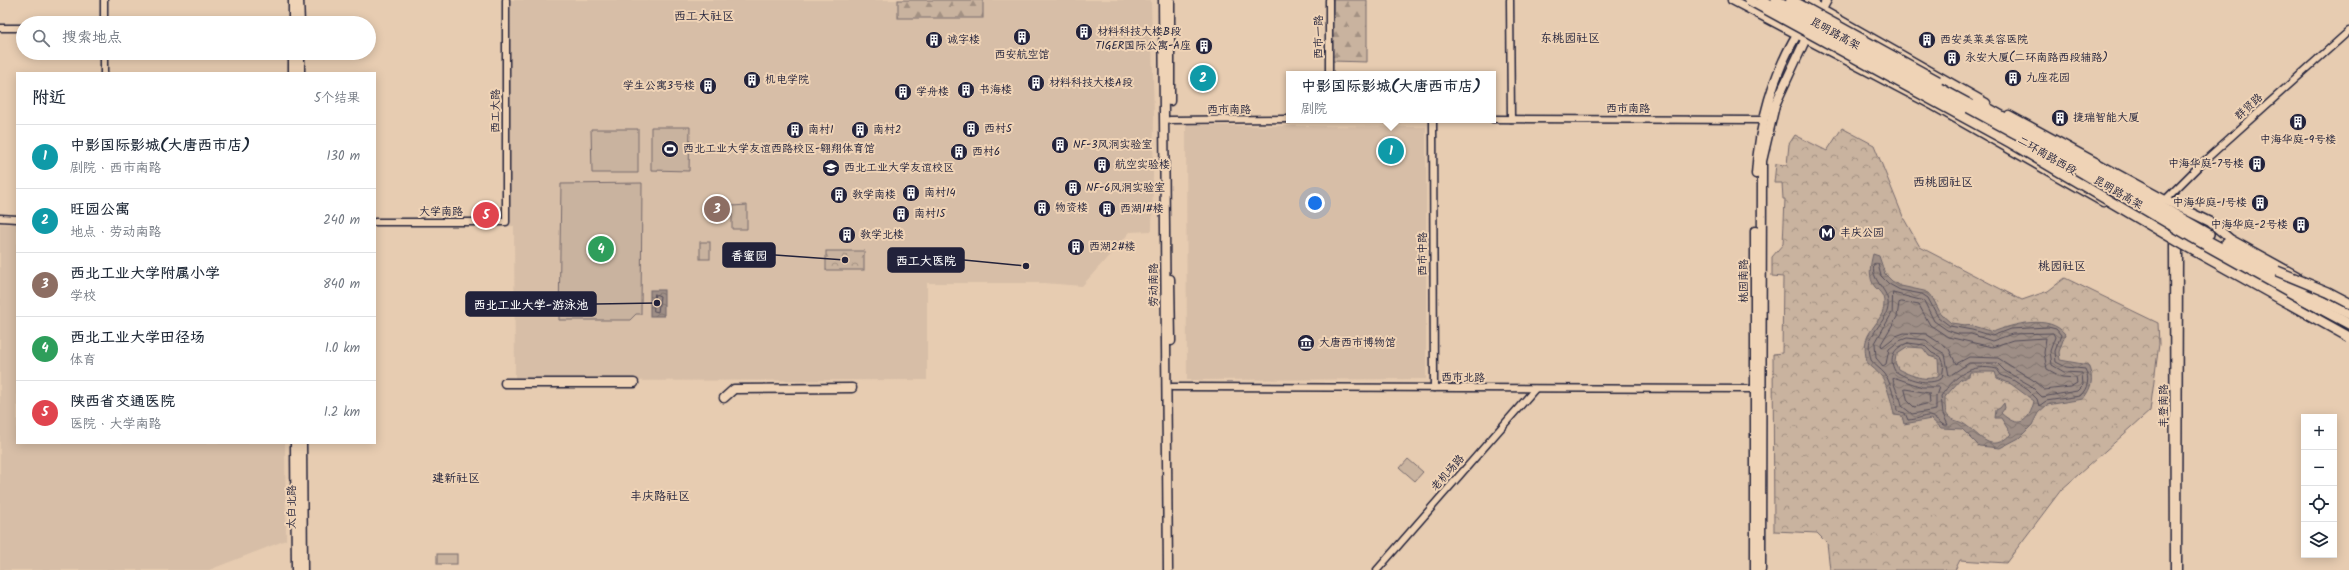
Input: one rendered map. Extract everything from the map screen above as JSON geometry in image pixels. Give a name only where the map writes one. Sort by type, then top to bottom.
[{"type":"highway","name":"昆明路高架","points":[[1749,0],[2011,143],[2186,246],[2349,336]]},
{"type":"highway","name":"二环南路西段","points":[[1762,0],[1963,109],[2154,220],[2284,286]]},
{"type":"highway","name":"二环南路西段","points":[[1776,0],[1966,103],[2284,286]]},
{"type":"highway","name":"昆明路高架","points":[[1791,0],[2033,132],[2203,231],[2349,310]]},
{"type":"highway","points":[[2278,271],[2328,292],[2349,304]]},
{"type":"highway","points":[[2284,286],[2349,314]]},
{"type":"highway","points":[[2284,286],[2349,324]]},
{"type":"main road","points":[[293,0],[293,16]]},
{"type":"main road","points":[[299,0],[300,16]]},
{"type":"main road","name":"劳动南路","points":[[1163,0],[1168,570]]},
{"type":"main road","name":"劳动南路","points":[[1170,0],[1173,570]]},
{"type":"main road","name":"二环南路西段","points":[[1732,0],[1963,122],[2176,243],[2349,336]]},
{"type":"main road","points":[[1817,4],[1827,0]]},
{"type":"main road","name":"二环南路西段","points":[[1817,4],[1942,79],[2165,200],[2210,222],[2230,239],[2349,304]]},
{"type":"main road","name":"桃园南路","points":[[1755,570],[1755,187],[1757,161],[1763,120],[1775,82],[1797,35],[1817,4]]},
{"type":"main road","name":"桃园南路","points":[[1761,570],[1762,167],[1766,137],[1775,105],[1806,39],[1817,4]]},
{"type":"main road","points":[[293,60],[293,72]]},
{"type":"main road","points":[[300,60],[300,72]]},
{"type":"main road","points":[[505,383],[634,383]]},
{"type":"main road","points":[[724,398],[734,389],[852,388]]},
{"type":"main road","name":"太白北路","points":[[295,444],[296,570]]},
{"type":"main road","name":"太白北路","points":[[302,444],[303,570]]},
{"type":"street","points":[[104,0],[104,16]]},
{"type":"street","name":"西工大路","points":[[506,0],[506,222]]},
{"type":"street","name":"西市一路","points":[[1329,0],[1330,71]]},
{"type":"street","points":[[1510,0],[1510,118]]},
{"type":"street","points":[[0,28],[16,28]]},
{"type":"street","name":"群贤路","points":[[2165,200],[2203,162],[2349,31]]},
{"type":"street","points":[[104,60],[104,72]]},
{"type":"street","name":"西市南路","points":[[1496,118],[1763,120]]},
{"type":"street","name":"西市南路","points":[[1170,120],[1286,119]]},
{"type":"street","name":"西市中路","points":[[1434,123],[1434,388]]},
{"type":"street","points":[[0,218],[16,218]]},
{"type":"street","name":"大学南路","points":[[376,222],[506,222]]},
{"type":"street","name":"丰登南路","points":[[2174,570],[2176,243]]},
{"type":"street","name":"丰登南路","points":[[2176,243],[2178,570]]},
{"type":"street","name":"西市北路","points":[[1172,387],[1755,389]]},
{"type":"street","name":"老机场路","points":[[1377,570],[1535,389]]},
{"type":"shaded area","name":"西北工业大学友谊校区","points":[[511,0],[1151,0],[1154,117],[1152,231],[1130,232],[1082,286],[1044,283],[927,283],[927,380],[515,381],[514,226],[508,226]]},
{"type":"shaded area","points":[[1186,125],[1426,127],[1426,379],[1187,380]]},
{"type":"shaded area","points":[[0,224],[16,224],[16,444],[285,444],[286,540],[209,570],[0,570]]},
{"type":"green space","points":[[898,0],[983,0],[983,18],[898,18]]},
{"type":"green space","points":[[1333,0],[1367,0],[1367,62],[1332,61]]},
{"type":"green space","name":"西北工业大学友谊西路校区-翱翔体育馆","points":[[651,127],[690,127],[689,171],[651,170]]},
{"type":"green space","name":"丰庆公园","points":[[1842,128],[1874,145],[1904,219],[1920,247],[2022,300],[2048,291],[2065,278],[2158,323],[2159,344],[2150,411],[2061,490],[2006,563],[1960,560],[1955,570],[1830,570],[1827,543],[1817,533],[1774,531],[1773,354],[1782,353],[1783,277],[1772,276],[1772,257],[1783,244],[1785,199],[1783,199],[1782,183],[1774,183],[1776,164],[1787,165],[1789,144],[1795,135],[1827,151]]},
{"type":"green space","points":[[591,129],[638,129],[638,173],[592,173]]},
{"type":"green space","points":[[642,183],[641,314],[636,314],[630,320],[559,320],[561,184]]},
{"type":"green space","points":[[747,205],[747,229],[732,229],[732,206]]},
{"type":"green space","points":[[700,242],[710,242],[710,259],[700,259]]},
{"type":"green space","points":[[826,251],[864,251],[864,270],[826,270]]},
{"type":"green space","points":[[1408,459],[1423,472],[1415,481],[1400,468]]},
{"type":"green space","points":[[437,554],[457,554],[457,564],[437,564]]},
{"type":"water","points":[[1873,254],[1879,256],[1885,274],[1892,281],[1901,286],[1924,291],[1931,295],[1941,314],[1951,323],[1973,326],[1993,332],[2011,326],[2031,322],[2050,324],[2058,328],[2065,334],[2059,352],[2060,360],[2088,365],[2091,375],[2091,383],[2086,395],[2083,399],[2047,405],[2038,413],[2032,425],[2019,438],[2000,448],[1979,446],[1962,429],[1941,428],[1931,419],[1904,424],[1902,416],[1894,415],[1889,394],[1883,379],[1878,372],[1867,363],[1865,350],[1866,341],[1870,332],[1880,318],[1884,308],[1884,300],[1871,280],[1870,267]],"holes":[[[1908,347],[1923,348],[1929,356],[1938,359],[1939,375],[1924,378],[1913,376],[1898,369],[1895,362],[1896,355]],[[1970,372],[1995,372],[1997,378],[2011,384],[2034,401],[2026,419],[2018,422],[2007,418],[2001,413],[2005,408],[2004,403],[1996,410],[1995,418],[2001,418],[2011,434],[2004,440],[1997,443],[1986,441],[1964,424],[1950,418],[1946,413],[1945,397],[1960,380],[1969,376]]]},
{"type":"water","points":[[650,290],[664,290],[664,316],[650,316]]},
{"type":"place","name":"材料科技大楼B段","points":[[1084,32]]},
{"type":"place","name":"西安航空馆","points":[[1022,37]]},
{"type":"place","name":"诚字楼","points":[[934,40]]},
{"type":"place","name":"西安美莱美容医院","points":[[1927,40]]},
{"type":"place","name":"TIGER国际公寓-A座","points":[[1204,46]]},
{"type":"place","name":"永安大厦(二环南路西段辅路)","points":[[1952,58]]},
{"type":"place","name":"旺园公寓","points":[[1203,78]]},
{"type":"place","name":"九座花园","points":[[2013,78]]},
{"type":"place","name":"机电学院","points":[[752,80]]},
{"type":"place","name":"材料科技大楼A段","points":[[1036,83]]},
{"type":"place","name":"学生公寓3号楼","points":[[708,86]]},
{"type":"place","name":"书海楼","points":[[966,90]]},
{"type":"place","name":"学舟楼","points":[[903,92]]},
{"type":"place","name":"捷瑞智能大厦","points":[[2060,118]]},
{"type":"place","name":"中海华庭-9号楼","points":[[2298,122]]},
{"type":"place","name":"西村5","points":[[971,129]]},
{"type":"place","name":"南村1","points":[[795,130]]},
{"type":"place","name":"南村2","points":[[860,130]]},
{"type":"place","name":"NF-3风洞实验室","points":[[1060,145]]},
{"type":"place","name":"西北工业大学友谊西路校区-翱翔体育馆","points":[[670,149]]},
{"type":"place","name":"中影国际影城(大唐西市店)","points":[[1391,151]]},
{"type":"place","name":"西村6","points":[[959,152]]},
{"type":"place","name":"中海华庭-7号楼","points":[[2257,164]]},
{"type":"place","name":"航空实验楼","points":[[1102,165]]},
{"type":"place","name":"西北工业大学友谊校区","points":[[831,168]]},
{"type":"place","name":"NF-6风洞实验室","points":[[1073,188]]},
{"type":"place","name":"南村14","points":[[911,193]]},
{"type":"place","name":"教学南楼","points":[[839,195]]},
{"type":"place","name":"中海华庭-1号楼","points":[[2260,203]]},
{"type":"place","name":"物资楼","points":[[1042,208]]},
{"type":"place","name":"西北工业大学附属小学","points":[[717,209]]},
{"type":"place","name":"西湖1#楼","points":[[1107,209]]},
{"type":"place","name":"南村15","points":[[901,214]]},
{"type":"place","name":"陕西省交通医院","points":[[486,215]]},
{"type":"place","name":"中海华庭-2号楼","points":[[2301,225]]},
{"type":"place","name":"丰庆公园","points":[[1827,233]]},
{"type":"place","name":"教学北楼","points":[[847,235]]},
{"type":"place","name":"西湖2#楼","points":[[1076,247]]},
{"type":"place","name":"西北工业大学田径场","points":[[601,249]]},
{"type":"place","name":"香蜜园","points":[[845,260]]},
{"type":"place","name":"西工大医院","points":[[1026,266]]},
{"type":"place","name":"西北工业大学-游泳池","points":[[657,303]]},
{"type":"place","name":"大唐西市博物馆","points":[[1306,343]]},
{"type":"district","name":"西工大社区","points":[[704,16]]},
{"type":"district","name":"东桃园社区","points":[[1570,38]]},
{"type":"district","name":"西桃园社区","points":[[1943,182]]},
{"type":"district","name":"桃园社区","points":[[2062,266]]},
{"type":"district","name":"建新社区","points":[[456,478]]},
{"type":"district","name":"丰庆路社区","points":[[660,496]]}]
